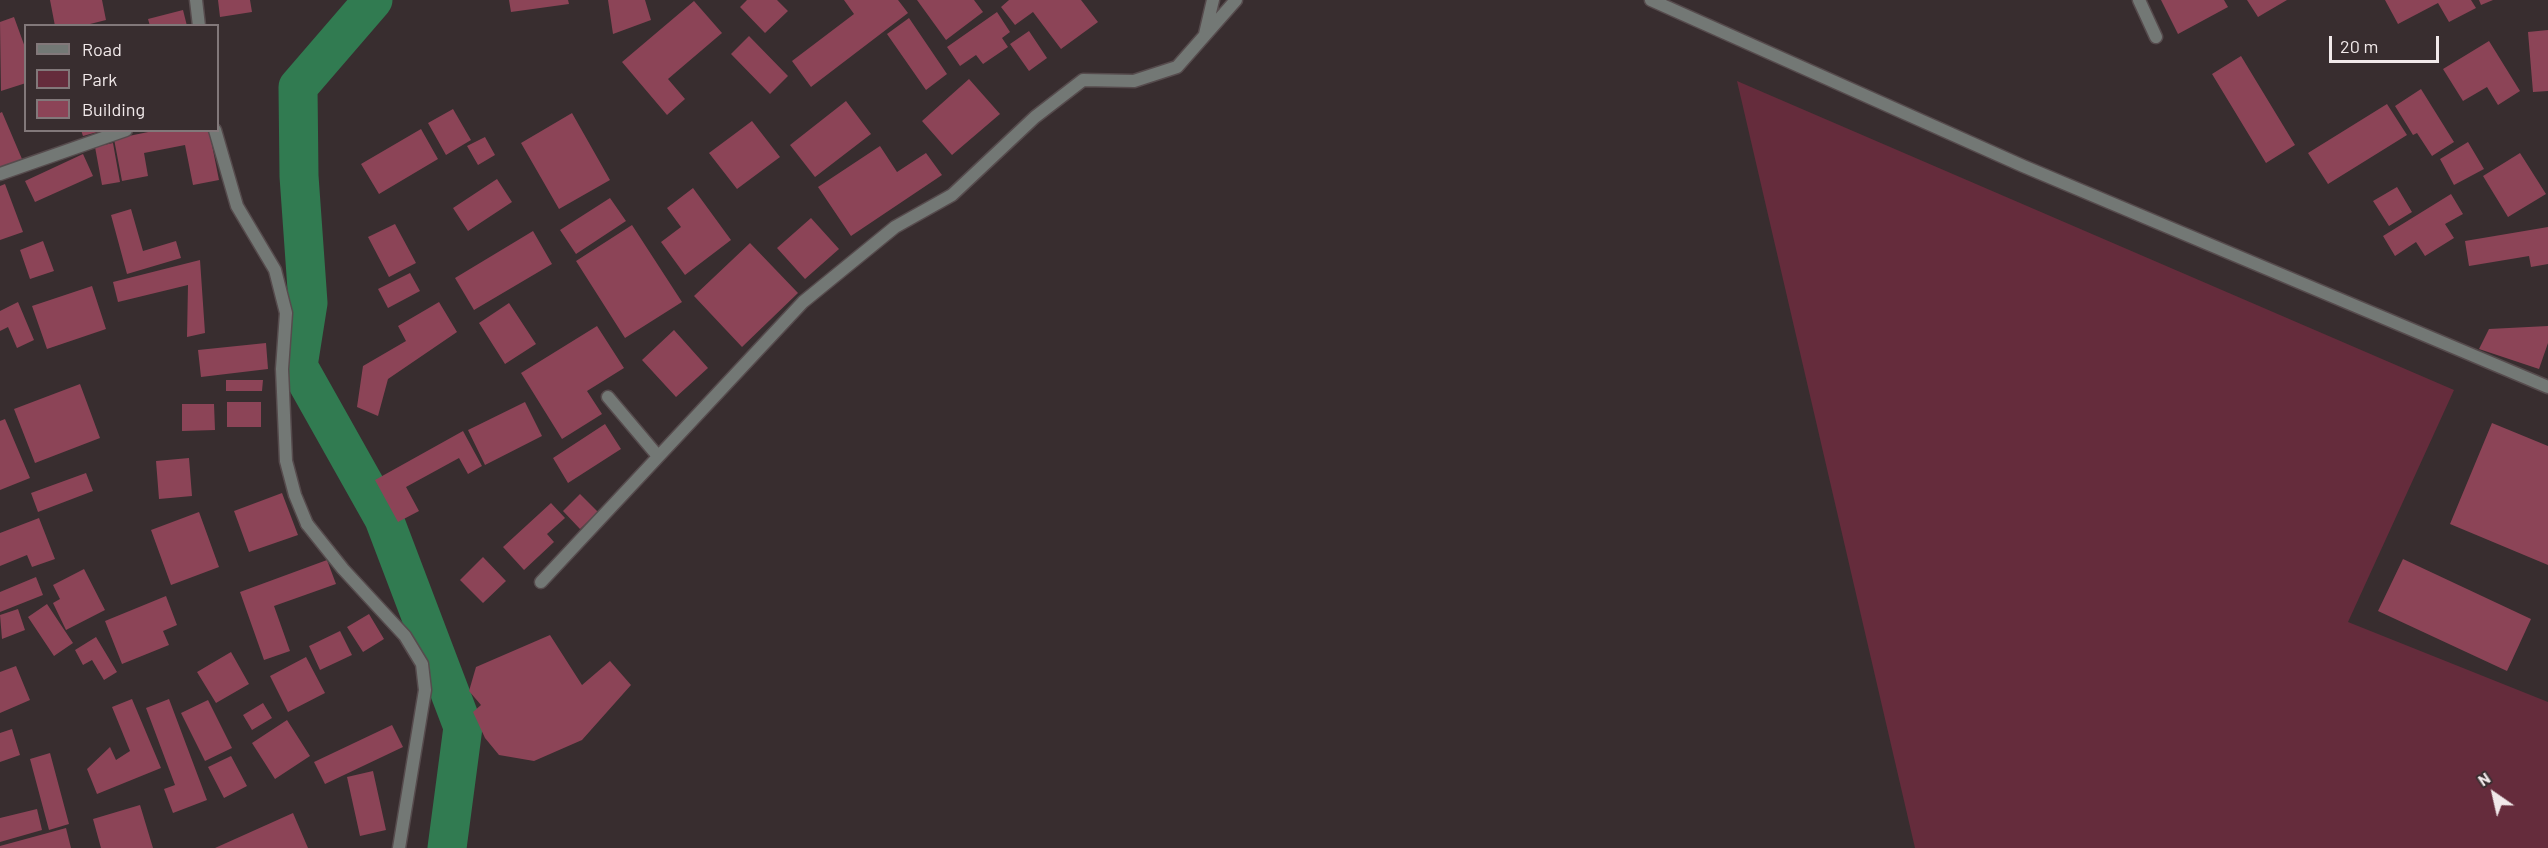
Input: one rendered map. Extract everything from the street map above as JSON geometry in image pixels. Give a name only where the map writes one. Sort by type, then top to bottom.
[{"type":"street","points":[[196,0],[199,24]]},
{"type":"street","points":[[1204,38],[1213,0]]},
{"type":"street","points":[[541,582],[657,455],[803,302],[895,227],[952,195],[1051,105],[1083,80],[1134,81],[1178,67],[1236,0]]},
{"type":"street","points":[[1651,0],[2023,166],[2548,387]]},
{"type":"street","points":[[2139,0],[2156,38]]},
{"type":"street","points":[[0,174],[120,132]]},
{"type":"street","points":[[216,132],[237,206],[275,270],[286,314],[282,369],[286,461],[295,495],[307,524],[343,569],[405,636],[423,664],[425,690],[399,848]]},
{"type":"street","points":[[608,397],[657,455]]},
{"type":"green space","points":[[1737,81],[2454,390],[2348,622],[2548,702],[2548,848],[1915,848]]},
{"type":"building","points":[[50,0],[102,0],[106,20],[90,24],[55,24]]},
{"type":"building","points":[[218,0],[250,0],[252,12],[220,17]]},
{"type":"building","points":[[509,0],[568,0],[569,4],[511,12]]},
{"type":"building","points":[[608,0],[645,0],[651,20],[613,34]]},
{"type":"building","points":[[747,0],[777,0],[788,11],[765,33],[740,7]]},
{"type":"building","points":[[844,0],[898,0],[908,13],[811,87],[792,61],[854,14]]},
{"type":"building","points":[[917,0],[974,0],[983,12],[946,40]]},
{"type":"building","points":[[1009,0],[1081,0],[1098,22],[1061,49],[1033,12],[1015,25],[1001,7]]},
{"type":"building","points":[[2161,0],[2224,0],[2228,7],[2178,34]]},
{"type":"building","points":[[2247,0],[2287,0],[2258,17]]},
{"type":"building","points":[[2385,0],[2471,0],[2476,8],[2449,22],[2438,3],[2398,24]]},
{"type":"building","points":[[2479,0],[2493,0],[2481,5]]},
{"type":"building","points":[[694,1],[722,33],[668,79],[685,99],[667,115],[622,62]]},
{"type":"building","points":[[183,10],[186,24],[149,24],[148,19]]},
{"type":"building","points":[[997,12],[1010,32],[1002,38],[1008,47],[983,64],[976,55],[960,66],[947,47]]},
{"type":"building","points":[[14,17],[24,44],[24,84],[1,91],[0,22]]},
{"type":"building","points":[[909,18],[947,74],[926,90],[887,34]]},
{"type":"building","points":[[2548,30],[2548,91],[2533,92],[2528,32]]},
{"type":"building","points":[[1029,31],[1047,58],[1029,71],[1010,44]]},
{"type":"building","points":[[749,36],[788,76],[770,94],[731,54]]},
{"type":"building","points":[[2489,41],[2520,91],[2498,105],[2487,87],[2463,101],[2443,69]]},
{"type":"building","points":[[2241,56],[2295,145],[2266,163],[2212,74]]},
{"type":"building","points":[[969,79],[1000,114],[952,155],[922,121]]},
{"type":"building","points":[[2421,89],[2454,142],[2432,156],[2417,133],[2413,135],[2395,106]]},
{"type":"building","points":[[846,101],[871,134],[815,177],[790,145]]},
{"type":"building","points":[[2387,104],[2407,135],[2328,184],[2308,153]]},
{"type":"building","points":[[453,109],[471,140],[446,155],[428,123]]},
{"type":"building","points":[[2,112],[22,159],[0,168],[0,113]]},
{"type":"building","points":[[572,113],[610,180],[559,209],[521,143]]},
{"type":"building","points":[[752,121],[780,157],[737,189],[709,153]]},
{"type":"building","points":[[421,129],[438,159],[379,194],[361,164]]},
{"type":"building","points":[[82,132],[97,132],[83,136]]},
{"type":"building","points":[[148,132],[209,132],[219,180],[193,185],[185,145],[144,153],[148,176],[122,181],[114,139]]},
{"type":"building","points":[[485,137],[495,155],[478,165],[467,146]]},
{"type":"building","points":[[2468,142],[2484,169],[2454,185],[2440,159]]},
{"type":"building","points":[[113,143],[120,182],[102,185],[95,147]]},
{"type":"building","points":[[880,146],[897,172],[926,153],[942,175],[851,236],[818,187]]},
{"type":"building","points":[[2520,153],[2546,194],[2508,217],[2483,176]]},
{"type":"building","points":[[83,154],[93,176],[35,202],[25,181]]},
{"type":"building","points":[[497,179],[512,202],[468,231],[453,208]]},
{"type":"building","points":[[5,184],[23,232],[0,240],[0,186]]},
{"type":"building","points":[[2397,187],[2412,212],[2389,226],[2373,201]]},
{"type":"building","points":[[693,188],[731,240],[685,275],[661,242],[681,227],[667,208]]},
{"type":"building","points":[[2451,194],[2463,214],[2445,224],[2454,238],[2425,256],[2416,242],[2395,256],[2383,236]]},
{"type":"building","points":[[610,198],[626,221],[576,254],[560,230]]},
{"type":"building","points":[[131,209],[143,251],[176,241],[181,258],[127,274],[111,215]]},
{"type":"building","points":[[811,218],[839,249],[805,279],[777,248]]},
{"type":"building","points":[[395,224],[416,263],[389,277],[368,237]]},
{"type":"building","points":[[632,225],[682,302],[625,338],[576,261]]},
{"type":"building","points":[[2548,227],[2548,264],[2531,267],[2529,256],[2469,266],[2465,241]]},
{"type":"building","points":[[533,231],[552,264],[474,310],[455,278]]},
{"type":"building","points":[[43,241],[54,271],[30,279],[20,250]]},
{"type":"building","points":[[750,243],[798,293],[742,347],[694,296]]},
{"type":"building","points":[[200,260],[205,333],[187,337],[188,285],[118,302],[113,282]]},
{"type":"building","points":[[410,273],[420,291],[388,308],[378,289]]},
{"type":"building","points":[[92,286],[106,329],[47,349],[32,306]]},
{"type":"building","points":[[18,302],[34,340],[17,348],[8,327],[0,331],[0,311]]},
{"type":"building","points":[[439,302],[457,332],[388,379],[378,416],[357,407],[363,366],[406,341],[398,326]]},
{"type":"building","points":[[509,303],[536,344],[505,364],[479,323]]},
{"type":"building","points":[[597,326],[624,368],[587,391],[602,414],[562,439],[521,373]]},
{"type":"building","points":[[2548,326],[2548,343],[2539,369],[2479,349],[2489,329]]},
{"type":"building","points":[[674,330],[708,368],[676,397],[642,360]]},
{"type":"building","points":[[266,343],[268,369],[201,377],[198,350]]},
{"type":"building","points":[[226,380],[263,380],[262,391],[226,391]]},
{"type":"building","points":[[80,384],[100,438],[35,463],[14,409]]},
{"type":"building","points":[[227,402],[261,402],[261,427],[227,427]]},
{"type":"building","points":[[525,402],[542,436],[485,465],[468,430]]},
{"type":"building","points":[[182,404],[214,404],[215,430],[182,431]]},
{"type":"building","points":[[5,419],[30,478],[0,490],[0,421]]},
{"type":"building","points":[[2492,423],[2548,446],[2548,565],[2450,524]]},
{"type":"building","points":[[605,424],[621,449],[568,483],[553,458]]},
{"type":"building","points":[[463,431],[482,466],[468,474],[459,458],[406,487],[419,511],[398,522],[375,480]]},
{"type":"building","points":[[189,458],[192,496],[159,499],[156,461]]},
{"type":"building","points":[[86,473],[93,491],[38,512],[31,493]]},
{"type":"building","points":[[282,493],[298,535],[249,552],[234,511]]},
{"type":"building","points":[[580,494],[598,512],[580,529],[563,511]]},
{"type":"building","points":[[551,503],[565,518],[547,534],[554,542],[524,570],[503,547]]},
{"type":"building","points":[[199,512],[219,567],[171,585],[151,530]]},
{"type":"building","points":[[39,518],[55,559],[32,567],[27,555],[0,566],[0,533]]},
{"type":"building","points":[[483,557],[506,581],[483,603],[460,580]]},
{"type":"building","points":[[2403,559],[2531,619],[2507,671],[2378,611]]},
{"type":"building","points":[[327,560],[336,584],[274,606],[290,651],[264,660],[240,592]]},
{"type":"building","points":[[84,569],[105,610],[66,630],[53,603],[60,599],[53,585]]},
{"type":"building","points":[[36,577],[43,595],[0,612],[0,592]]},
{"type":"building","points":[[166,596],[177,625],[163,631],[169,645],[122,664],[105,621]]},
{"type":"building","points":[[47,604],[73,643],[54,656],[28,617]]},
{"type":"building","points":[[18,609],[25,630],[2,639],[0,615]]},
{"type":"building","points":[[369,614],[384,639],[363,652],[347,627]]},
{"type":"building","points":[[340,631],[352,655],[320,670],[309,646]]},
{"type":"building","points":[[550,635],[582,685],[610,661],[631,685],[582,740],[534,761],[499,755],[485,738],[473,712],[481,705],[469,691],[476,667]]},
{"type":"building","points":[[96,637],[117,672],[104,680],[92,660],[83,665],[75,650]]},
{"type":"building","points":[[231,652],[249,684],[216,703],[197,672]]},
{"type":"building","points":[[306,657],[325,693],[288,712],[270,676]]},
{"type":"building","points":[[16,666],[30,700],[0,713],[0,672]]},
{"type":"building","points":[[132,699],[161,768],[97,794],[87,769],[110,747],[116,760],[130,751],[112,707]]},
{"type":"building","points":[[169,699],[207,800],[173,813],[164,789],[175,785],[146,708]]},
{"type":"building","points":[[208,700],[232,748],[205,761],[181,713]]},
{"type":"building","points":[[263,703],[272,718],[252,730],[243,715]]},
{"type":"building","points":[[287,720],[310,756],[275,779],[252,743]]},
{"type":"building","points":[[392,725],[403,747],[325,784],[314,762]]},
{"type":"building","points":[[12,729],[20,755],[0,762],[0,733]]},
{"type":"building","points":[[50,753],[69,824],[49,830],[30,759]]},
{"type":"building","points":[[231,756],[247,786],[224,798],[208,767]]},
{"type":"building","points":[[373,771],[386,830],[360,836],[347,777]]},
{"type":"building","points":[[140,805],[153,848],[101,848],[93,819]]},
{"type":"building","points":[[37,809],[42,830],[0,842],[0,818]]},
{"type":"building","points":[[293,813],[308,848],[215,848]]},
{"type":"building","points":[[66,828],[71,848],[0,848],[0,846]]},
{"type":"waterway","points":[[373,0],[298,87],[299,176],[308,303],[298,366],[384,519],[463,727],[447,848]]}]
